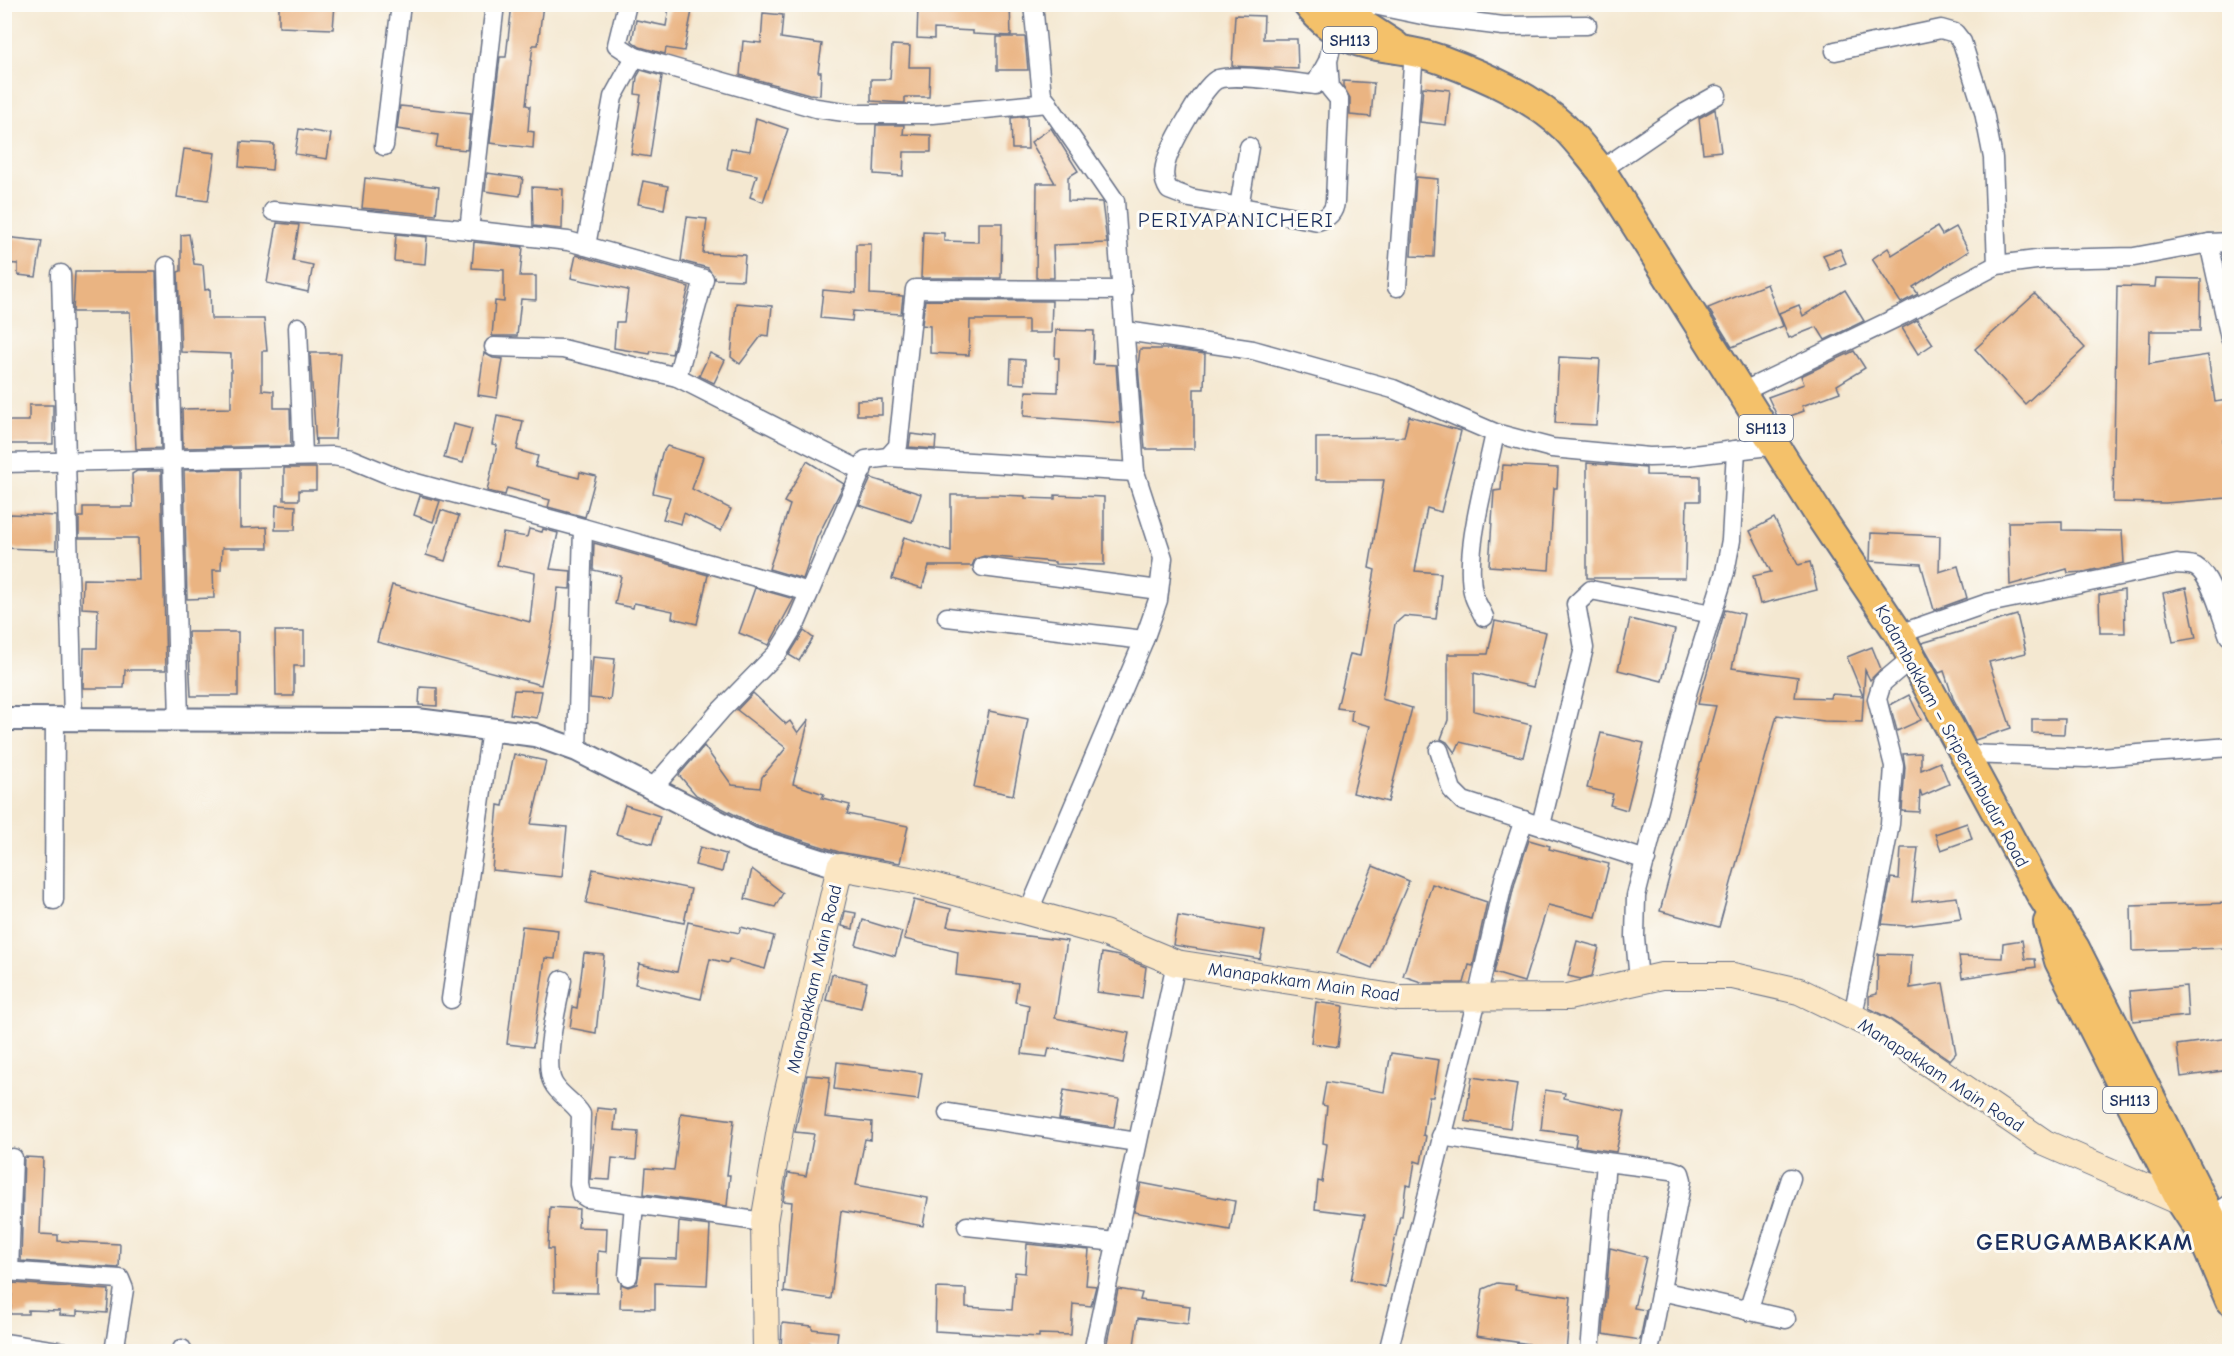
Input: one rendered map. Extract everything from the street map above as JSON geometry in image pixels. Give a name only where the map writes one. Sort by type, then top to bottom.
[{"type":"main road","name":"Kodambakkam – Sriperumbudur Road","points":[[1307,4],[1366,27],[1409,51],[1443,60],[1523,96],[1565,129],[1601,170],[1777,445],[1819,515],[1906,646],[2041,895],[2075,948],[2221,1210],[2229,1254]]},
{"type":"main road","name":"Manapakkam Main Road","points":[[766,1352],[764,1222],[783,1112],[840,867],[915,881],[1104,933],[1176,963],[1398,998],[1568,997],[1662,976],[1733,975],[1799,991],[1880,1030],[2044,1143],[2181,1202],[2221,1210]]},
{"type":"main road","name":"Kodambakkam – Sriperumbudur Road","points":[[2041,895],[2059,961],[2181,1202],[2200,1231],[2229,1301]]},
{"type":"street","points":[[384,146],[400,4]]},
{"type":"street","points":[[469,230],[495,4]]},
{"type":"street","points":[[627,4],[617,45],[635,57],[816,108],[859,114],[933,114],[1048,103]]},
{"type":"street","points":[[1028,913],[1090,762],[1144,640],[1158,600],[1162,558],[1135,472],[1115,201],[1042,95],[1033,4]]},
{"type":"street","points":[[1370,4],[1432,17],[1503,26],[1587,25]]},
{"type":"street","points":[[1324,83],[1339,17]]},
{"type":"street","points":[[1835,51],[1941,29],[1955,33],[1962,42],[1984,112],[1993,158],[1997,265]]},
{"type":"street","points":[[1397,287],[1409,51]]},
{"type":"street","points":[[586,246],[613,97],[635,57]]},
{"type":"street","points":[[1218,79],[1324,83],[1339,99],[1333,211],[1318,221],[1239,207],[1182,196],[1169,190],[1165,185],[1167,158],[1206,88],[1218,79]]},
{"type":"street","points":[[1601,170],[1683,114],[1717,95]]},
{"type":"street","points":[[1239,207],[1249,147]]},
{"type":"street","points":[[273,211],[568,241],[704,279],[677,377]]},
{"type":"street","points":[[1742,392],[1902,315],[1997,265],[2044,259],[2134,257],[2209,243],[2229,242]]},
{"type":"street","points":[[2209,243],[2229,338]]},
{"type":"street","points":[[166,266],[179,720]]},
{"type":"street","points":[[54,900],[64,719],[66,462],[61,274]]},
{"type":"street","points":[[888,457],[898,446],[915,289],[1123,290]]},
{"type":"street","points":[[298,327],[303,455]]},
{"type":"street","points":[[1126,331],[1264,353],[1393,388],[1495,434],[1552,448],[1592,454],[1677,457],[1777,445]]},
{"type":"street","points":[[494,347],[563,349],[677,377],[862,471]]},
{"type":"street","points":[[1484,617],[1473,595],[1471,566],[1475,532],[1495,434]]},
{"type":"street","points":[[1639,981],[1635,937],[1636,897],[1688,690],[1712,614],[1731,540],[1737,450]]},
{"type":"street","points":[[4,464],[303,455],[351,459],[397,478],[809,592]]},
{"type":"street","points":[[651,789],[721,710],[778,652],[797,621],[866,460],[888,457],[1135,472]]},
{"type":"street","points":[[577,750],[583,528]]},
{"type":"street","points":[[1852,1016],[1890,825],[1894,766],[1877,699],[1882,683],[1906,646],[1988,603],[2176,564],[2194,566],[2202,572],[2209,583],[2229,636]]},
{"type":"street","points":[[983,567],[1159,590]]},
{"type":"street","points":[[1388,1352],[1477,999],[1504,879],[1533,823],[1584,648],[1576,604],[1591,590],[1712,614]]},
{"type":"street","points":[[947,617],[1144,640]]},
{"type":"street","points":[[4,719],[417,720],[535,735],[577,750],[752,839],[840,867]]},
{"type":"street","points":[[451,999],[491,730]]},
{"type":"street","points":[[1966,754],[2086,758],[2229,747]]},
{"type":"street","points":[[1439,750],[1452,790],[1463,801],[1646,860]]},
{"type":"street","points":[[1093,1352],[1176,963]]},
{"type":"street","points":[[562,980],[549,1062],[552,1082],[575,1104],[581,1114],[581,1194],[587,1198],[764,1222]]},
{"type":"street","points":[[948,1113],[1137,1142]]},
{"type":"street","points":[[1442,1136],[1680,1173],[1682,1180],[1649,1352]]},
{"type":"street","points":[[13,1158],[8,1190],[7,1272],[120,1279],[124,1290],[114,1352]]},
{"type":"street","points":[[1590,1352],[1606,1161]]},
{"type":"street","points":[[1748,1311],[1791,1178]]},
{"type":"street","points":[[628,1276],[634,1204]]},
{"type":"street","points":[[967,1226],[1116,1242]]},
{"type":"street","points":[[1661,1291],[1786,1319]]},
{"type":"street","points":[[4,1343],[64,1352]]},
{"type":"building","points":[[279,4],[335,4],[333,29],[279,27]]},
{"type":"building","points":[[512,4],[543,4],[538,45],[533,45],[526,105],[530,106],[528,131],[534,132],[533,148],[490,143],[500,57],[506,57]]},
{"type":"building","points":[[1010,4],[1011,36],[934,29],[934,39],[917,38],[918,5]]},
{"type":"building","points":[[669,7],[692,11],[684,51],[666,48],[665,54],[640,47],[632,41],[636,20],[666,26]]},
{"type":"building","points":[[763,13],[783,15],[781,38],[822,44],[818,72],[821,72],[820,95],[740,75],[743,41],[761,43]]},
{"type":"building","points":[[1235,15],[1264,16],[1263,39],[1297,39],[1298,69],[1232,66]]},
{"type":"building","points":[[997,37],[1025,37],[1028,70],[997,70]]},
{"type":"building","points":[[892,45],[910,46],[909,67],[930,67],[929,97],[905,97],[905,103],[871,101],[871,79],[890,79]]},
{"type":"building","points":[[641,70],[662,76],[650,157],[631,154],[641,95],[635,94],[637,77]]},
{"type":"building","points":[[1343,81],[1374,83],[1371,117],[1350,115],[1350,98],[1343,86]]},
{"type":"building","points":[[1423,87],[1450,90],[1446,125],[1420,122]]},
{"type":"building","points":[[400,106],[471,113],[467,150],[436,147],[438,135],[397,129]]},
{"type":"building","points":[[1715,109],[1721,151],[1703,153],[1699,118]]},
{"type":"building","points":[[1027,116],[1028,149],[1012,149],[1011,118]]},
{"type":"building","points":[[756,118],[788,129],[763,202],[750,197],[757,175],[727,169],[731,148],[750,151]]},
{"type":"building","points":[[876,125],[904,125],[903,134],[931,135],[931,152],[904,152],[903,176],[874,174]]},
{"type":"building","points":[[1051,128],[1078,171],[1068,177],[1068,201],[1102,202],[1107,243],[1053,245],[1054,278],[1036,278],[1037,183],[1055,183],[1031,142]]},
{"type":"building","points":[[299,129],[331,134],[327,159],[295,154]]},
{"type":"building","points":[[241,142],[274,144],[272,170],[239,167]]},
{"type":"building","points":[[184,149],[215,153],[208,201],[177,197]]},
{"type":"building","points":[[487,173],[523,178],[520,196],[485,191]]},
{"type":"building","points":[[1416,177],[1438,179],[1434,257],[1411,256]]},
{"type":"building","points":[[365,178],[439,187],[436,215],[362,208]]},
{"type":"building","points":[[643,181],[668,186],[664,209],[638,204]]},
{"type":"building","points":[[532,187],[563,189],[562,229],[533,226]]},
{"type":"building","points":[[687,217],[707,219],[703,253],[745,255],[743,280],[715,279],[708,268],[681,261]]},
{"type":"building","points":[[277,223],[299,225],[293,261],[313,265],[308,292],[267,283]]},
{"type":"building","points":[[978,223],[1002,223],[1001,278],[921,278],[923,232],[944,233],[944,241],[978,242]]},
{"type":"building","points":[[1937,227],[1942,235],[1956,227],[1969,251],[1913,287],[1918,294],[1901,303],[1872,259],[1888,248],[1892,255]]},
{"type":"building","points":[[189,234],[194,264],[203,265],[205,290],[210,289],[211,319],[264,319],[267,351],[262,351],[262,390],[274,391],[274,408],[290,408],[291,446],[183,448],[182,409],[231,408],[231,354],[181,352],[178,272],[181,271],[181,235]]},
{"type":"building","points":[[396,234],[427,237],[425,264],[394,261]]},
{"type":"building","points":[[4,237],[42,241],[36,277],[18,275],[18,264],[4,263]]},
{"type":"building","points":[[474,242],[523,247],[520,276],[536,276],[536,300],[521,299],[517,336],[492,336],[495,301],[504,302],[504,270],[472,268]]},
{"type":"building","points":[[856,244],[871,244],[870,294],[903,296],[901,314],[853,311],[852,321],[820,318],[823,290],[856,293]]},
{"type":"building","points":[[1840,249],[1846,263],[1830,270],[1823,255]]},
{"type":"building","points":[[576,255],[689,287],[672,354],[651,351],[650,354],[614,348],[616,322],[624,322],[628,290],[571,278]]},
{"type":"building","points":[[75,272],[156,272],[161,448],[136,449],[130,312],[73,312]]},
{"type":"building","points":[[2156,278],[2201,279],[2200,331],[2150,331],[2149,364],[2208,355],[2215,402],[2227,400],[2229,439],[2223,440],[2227,498],[2165,503],[2113,502],[2117,286],[2155,287]]},
{"type":"building","points":[[1767,284],[1783,326],[1732,347],[1708,308]]},
{"type":"building","points":[[1845,290],[1864,321],[1825,340],[1817,327],[1789,338],[1779,313],[1799,305],[1803,316]]},
{"type":"building","points":[[2035,294],[2085,348],[2025,404],[1975,349]]},
{"type":"building","points":[[925,300],[1052,301],[1051,333],[1028,333],[1028,320],[970,320],[969,355],[930,353],[930,326],[922,325]]},
{"type":"building","points":[[736,303],[772,306],[769,336],[762,335],[740,364],[731,357]]},
{"type":"building","points":[[1917,320],[1933,344],[1918,354],[1902,328]]},
{"type":"building","points":[[1056,330],[1094,331],[1093,364],[1116,365],[1120,423],[1024,416],[1026,391],[1058,392],[1059,358],[1055,358]]},
{"type":"building","points":[[1140,349],[1169,349],[1205,354],[1204,389],[1194,389],[1194,449],[1145,449],[1138,366]]},
{"type":"building","points":[[1854,351],[1865,368],[1837,385],[1840,392],[1802,406],[1804,411],[1779,420],[1768,397],[1804,384],[1801,376]]},
{"type":"building","points":[[310,353],[341,353],[335,439],[316,439],[316,445]]},
{"type":"building","points":[[484,353],[493,358],[503,359],[497,398],[478,395]]},
{"type":"building","points":[[710,353],[725,360],[714,383],[699,376]]},
{"type":"building","points":[[1559,357],[1600,359],[1596,425],[1555,423]]},
{"type":"building","points":[[1011,359],[1025,360],[1025,384],[1010,383]]},
{"type":"building","points":[[882,399],[882,415],[857,415],[857,400]]},
{"type":"building","points":[[29,405],[53,405],[53,444],[4,444],[4,421],[29,421]]},
{"type":"building","points":[[497,416],[523,421],[517,450],[538,456],[535,467],[579,478],[580,472],[596,476],[585,517],[548,507],[550,500],[507,488],[505,495],[487,491],[497,445],[492,444]]},
{"type":"building","points":[[1409,416],[1461,431],[1441,512],[1427,508],[1415,571],[1441,573],[1436,619],[1404,616],[1395,624],[1382,699],[1412,708],[1388,802],[1353,793],[1370,726],[1351,721],[1352,710],[1337,708],[1350,654],[1360,656],[1375,570],[1369,568],[1384,480],[1316,480],[1316,438],[1404,437]]},
{"type":"building","points":[[453,424],[472,429],[463,463],[444,458]]},
{"type":"building","points":[[911,434],[936,437],[935,449],[909,447]]},
{"type":"building","points":[[667,446],[703,457],[692,489],[731,509],[721,531],[684,513],[681,524],[663,519],[670,497],[653,493],[662,453]]},
{"type":"building","points":[[807,461],[844,484],[817,538],[803,579],[769,569],[790,505],[784,502]]},
{"type":"building","points":[[1587,463],[1646,468],[1646,475],[1700,476],[1700,501],[1687,501],[1685,578],[1587,578]]},
{"type":"building","points":[[1503,465],[1558,468],[1557,488],[1554,488],[1549,570],[1489,566],[1494,491],[1501,490]]},
{"type":"building","points":[[284,468],[316,468],[316,490],[299,490],[299,500],[284,500]]},
{"type":"building","points":[[240,469],[240,528],[267,527],[268,548],[222,548],[221,570],[213,570],[214,598],[187,599],[184,470]]},
{"type":"building","points":[[137,471],[161,471],[166,670],[125,670],[124,688],[83,688],[84,648],[97,648],[98,609],[82,608],[83,579],[139,580],[138,538],[79,538],[79,517],[83,517],[83,507],[133,507],[132,474]]},
{"type":"building","points":[[871,478],[921,494],[912,522],[859,505]]},
{"type":"building","points":[[951,495],[1025,496],[1025,498],[1055,499],[1055,495],[1104,497],[1104,565],[1055,564],[1055,562],[984,556],[975,559],[972,566],[929,566],[922,588],[892,579],[904,537],[951,552]]},
{"type":"building","points":[[420,496],[440,501],[433,522],[414,515]]},
{"type":"building","points":[[276,505],[296,506],[295,530],[275,530]]},
{"type":"building","points":[[441,510],[459,516],[445,561],[426,555]]},
{"type":"building","points":[[10,514],[56,516],[56,550],[4,548],[4,524],[9,524]]},
{"type":"building","points":[[1774,518],[1798,565],[1810,562],[1817,590],[1760,604],[1753,576],[1771,572],[1750,531]]},
{"type":"building","points":[[2062,521],[2062,530],[2122,531],[2124,563],[2084,572],[2068,573],[2067,569],[2010,585],[2008,522]]},
{"type":"building","points":[[529,529],[542,532],[543,529],[558,533],[550,569],[571,571],[570,589],[558,588],[554,623],[541,685],[377,642],[392,585],[530,622],[535,573],[497,565],[503,533],[527,537]]},
{"type":"building","points":[[1871,533],[1940,536],[1939,572],[1958,566],[1967,598],[1934,610],[1921,564],[1870,561]]},
{"type":"building","points":[[594,543],[708,575],[697,624],[672,618],[673,611],[634,603],[633,608],[615,604],[621,576],[593,570]]},
{"type":"building","points":[[755,588],[794,599],[769,645],[739,633]]},
{"type":"building","points":[[2186,588],[2196,638],[2173,642],[2163,593]]},
{"type":"building","points":[[2124,590],[2125,633],[2100,633],[2099,595]]},
{"type":"building","points":[[1725,610],[1744,614],[1732,668],[1798,677],[1795,697],[1830,698],[1831,694],[1863,696],[1847,657],[1872,647],[1881,669],[1870,680],[1865,670],[1862,722],[1824,721],[1777,715],[1719,927],[1660,911],[1716,706],[1698,704]]},
{"type":"building","points":[[2017,615],[2026,653],[1989,662],[2011,728],[1975,740],[1953,698],[1944,671],[1939,673],[1922,643]]},
{"type":"building","points":[[1630,619],[1675,630],[1662,681],[1618,670]]},
{"type":"building","points":[[1495,621],[1546,632],[1533,687],[1474,673],[1474,711],[1531,725],[1523,757],[1460,742],[1455,753],[1447,742],[1441,739],[1448,720],[1448,654],[1488,654]]},
{"type":"building","points":[[275,631],[304,631],[304,666],[294,666],[294,696],[276,696]]},
{"type":"building","points":[[804,631],[813,638],[799,661],[789,655]]},
{"type":"building","points":[[188,632],[238,632],[238,696],[191,696]]},
{"type":"building","points":[[593,657],[615,659],[610,700],[590,698]]},
{"type":"building","points":[[420,687],[437,688],[437,706],[419,705]]},
{"type":"building","points":[[514,690],[542,691],[537,718],[510,714]]},
{"type":"building","points":[[753,693],[786,724],[790,721],[798,733],[809,719],[793,784],[824,794],[822,798],[850,805],[847,814],[908,826],[900,863],[839,852],[757,826],[696,795],[679,775],[704,746],[732,785],[760,788],[762,777],[786,748],[737,710]]},
{"type":"building","points":[[1909,695],[1921,720],[1897,731],[1890,705]]},
{"type":"building","points":[[989,711],[1028,719],[1013,795],[974,787]]},
{"type":"building","points":[[2032,719],[2065,719],[2064,734],[2032,733]]},
{"type":"building","points":[[1601,733],[1644,743],[1627,810],[1610,805],[1613,794],[1587,788]]},
{"type":"building","points":[[1921,753],[1921,770],[1940,762],[1949,784],[1922,796],[1920,790],[1919,812],[1902,811],[1905,767],[1903,754]]},
{"type":"building","points":[[514,754],[546,761],[531,824],[567,827],[562,877],[492,870],[498,805],[503,806]]},
{"type":"building","points":[[625,805],[660,816],[652,844],[616,834]]},
{"type":"building","points":[[1967,823],[1972,839],[1941,850],[1935,834]]},
{"type":"building","points":[[1529,840],[1550,846],[1549,849],[1609,864],[1596,917],[1548,905],[1524,982],[1494,973],[1515,882]]},
{"type":"building","points":[[700,847],[726,854],[722,872],[695,865]]},
{"type":"building","points":[[1901,848],[1918,848],[1912,902],[1957,897],[1961,919],[1906,926],[1882,924],[1891,878],[1899,879]]},
{"type":"building","points":[[1373,866],[1409,881],[1372,968],[1337,953]]},
{"type":"building","points":[[593,869],[691,889],[684,923],[586,903]]},
{"type":"building","points":[[752,869],[783,893],[775,907],[745,899]]},
{"type":"building","points":[[1432,884],[1487,902],[1473,966],[1469,965],[1464,983],[1424,983],[1403,976]]},
{"type":"building","points":[[914,900],[951,909],[947,926],[1067,941],[1055,1018],[1129,1033],[1123,1063],[1049,1048],[1047,1057],[1022,1054],[1029,1005],[1015,1002],[1018,983],[956,975],[958,952],[904,939]]},
{"type":"building","points":[[2229,903],[2229,948],[2132,951],[2131,906]]},
{"type":"building","points":[[845,911],[856,913],[853,929],[842,926]]},
{"type":"building","points":[[1178,916],[1265,931],[1260,959],[1173,945]]},
{"type":"building","points":[[863,920],[902,932],[895,956],[856,945]]},
{"type":"building","points":[[688,922],[739,933],[741,927],[774,936],[765,969],[729,959],[728,963],[710,959],[701,999],[635,984],[639,964],[677,972]]},
{"type":"building","points":[[522,926],[558,930],[555,959],[545,958],[533,1047],[507,1044]]},
{"type":"building","points":[[2022,940],[2025,959],[2035,959],[2036,967],[1962,978],[1959,956],[2002,958],[2003,943]]},
{"type":"building","points":[[1577,941],[1599,947],[1592,976],[1581,979],[1568,976]]},
{"type":"building","points":[[584,953],[604,955],[596,1033],[570,1028],[573,1007],[577,1008]]},
{"type":"building","points":[[1102,953],[1119,956],[1146,967],[1142,998],[1097,992]]},
{"type":"building","points":[[1878,954],[1912,955],[1910,988],[1943,983],[1956,1053],[1950,1060],[1888,1018],[1869,1008],[1869,996],[1877,994]]},
{"type":"building","points":[[832,974],[867,982],[861,1008],[826,1000]]},
{"type":"building","points":[[2186,986],[2188,1016],[2133,1021],[2130,991]]},
{"type":"building","points":[[1316,1002],[1343,1006],[1338,1047],[1311,1043]]},
{"type":"building","points":[[2229,1038],[2229,1070],[2181,1077],[2177,1045]]},
{"type":"building","points":[[1391,1053],[1439,1060],[1433,1097],[1429,1097],[1421,1163],[1415,1161],[1411,1186],[1406,1185],[1402,1216],[1400,1216],[1385,1287],[1351,1280],[1365,1215],[1315,1209],[1318,1181],[1322,1182],[1327,1144],[1323,1143],[1327,1106],[1322,1105],[1326,1082],[1384,1092]]},
{"type":"building","points":[[837,1062],[922,1073],[918,1100],[834,1089]]},
{"type":"building","points":[[807,1075],[830,1077],[825,1117],[872,1122],[871,1140],[865,1139],[856,1185],[928,1198],[923,1226],[841,1211],[831,1299],[784,1292],[792,1202],[783,1201],[788,1173],[806,1176],[814,1134],[795,1132]]},
{"type":"building","points":[[1472,1077],[1517,1084],[1510,1128],[1465,1121]]},
{"type":"building","points":[[1064,1090],[1119,1099],[1114,1127],[1059,1119]]},
{"type":"building","points":[[1545,1090],[1565,1093],[1564,1098],[1625,1111],[1616,1152],[1575,1146],[1577,1135],[1541,1130]]},
{"type":"building","points":[[597,1108],[616,1110],[614,1130],[638,1132],[636,1160],[612,1158],[610,1180],[590,1179]]},
{"type":"building","points":[[681,1113],[734,1120],[727,1175],[730,1175],[727,1206],[644,1194],[646,1168],[674,1170]]},
{"type":"building","points":[[24,1157],[43,1158],[40,1234],[58,1235],[58,1241],[120,1244],[119,1268],[21,1261]]},
{"type":"building","points":[[1141,1183],[1235,1201],[1230,1230],[1134,1212]]},
{"type":"building","points":[[550,1207],[579,1209],[578,1227],[607,1228],[606,1252],[598,1251],[597,1293],[554,1292],[553,1249],[548,1249]]},
{"type":"building","points":[[679,1222],[710,1226],[707,1285],[655,1283],[655,1309],[620,1308],[621,1284],[628,1287],[637,1284],[641,1258],[677,1259]]},
{"type":"building","points":[[1027,1244],[1089,1250],[1086,1285],[1096,1286],[1091,1306],[1073,1304],[1071,1335],[1039,1334],[1039,1337],[935,1331],[936,1288],[966,1289],[966,1307],[1012,1310],[1015,1272],[1025,1273]]},
{"type":"building","points":[[1610,1248],[1646,1257],[1634,1308],[1646,1310],[1640,1340],[1603,1334]]},
{"type":"building","points":[[13,1283],[109,1290],[107,1313],[77,1311],[77,1316],[60,1315],[60,1311],[28,1310],[28,1314],[10,1314]]},
{"type":"building","points":[[1497,1283],[1516,1285],[1515,1289],[1571,1297],[1566,1352],[1528,1352],[1529,1344],[1476,1336],[1483,1289]]},
{"type":"building","points":[[1118,1289],[1142,1293],[1140,1300],[1190,1306],[1188,1324],[1138,1318],[1133,1352],[1105,1352]]},
{"type":"building","points":[[782,1323],[838,1332],[836,1348],[810,1344],[808,1352],[781,1352]]},
{"type":"district","name":"PERIYAPANICHERI","points":[[1236,220]]},
{"type":"district","name":"GERUGAMBAKKAM","points":[[2085,1242]]}]
